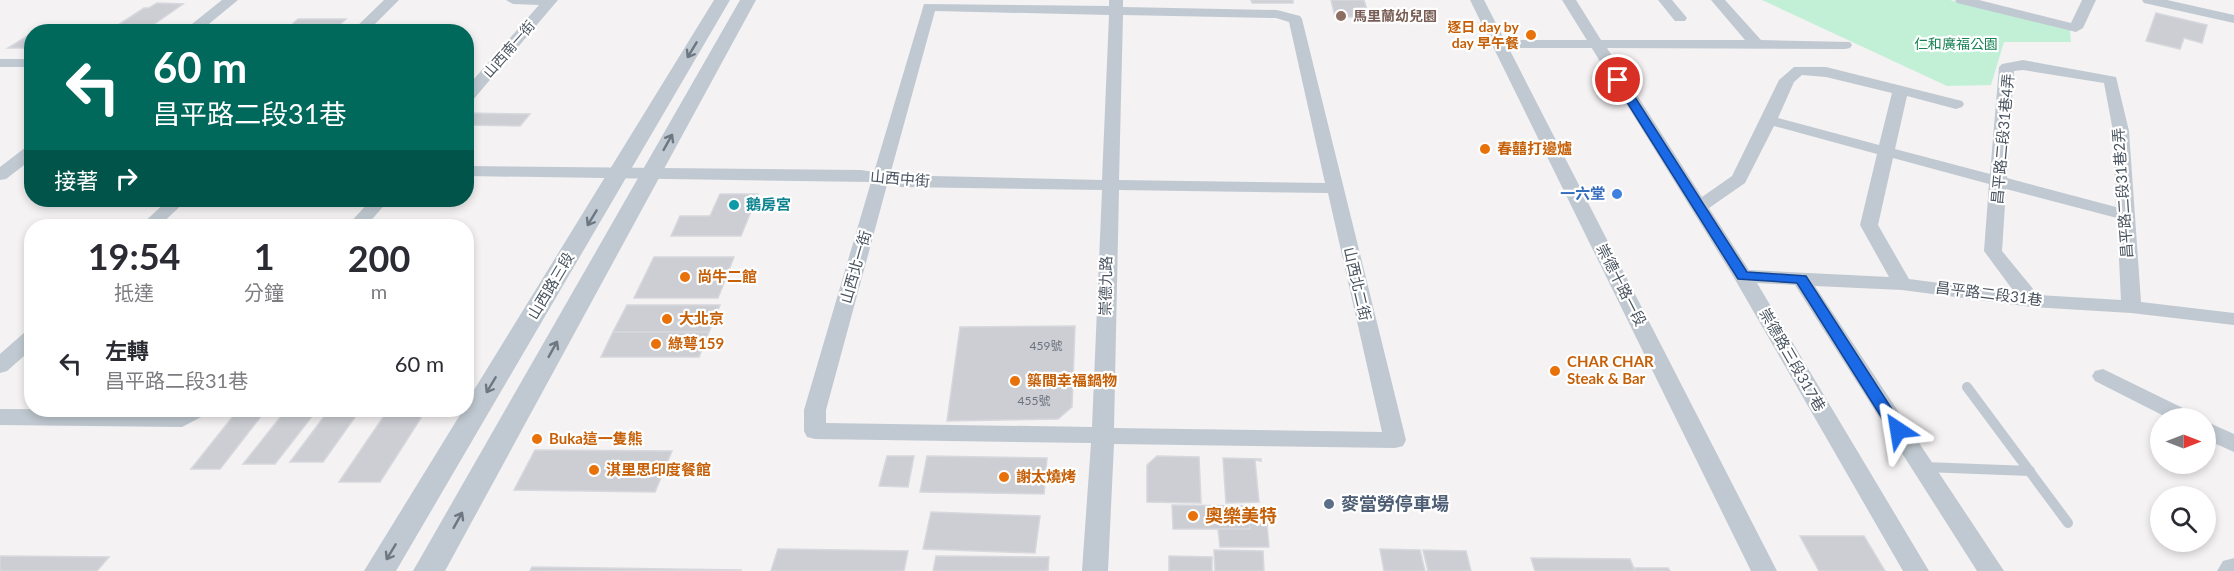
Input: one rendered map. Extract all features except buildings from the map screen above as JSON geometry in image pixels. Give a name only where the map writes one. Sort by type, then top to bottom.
[{"type":"street","points":[[200,24],[231,0]]},
{"type":"street","points":[[366,24],[392,0]]},
{"type":"street","points":[[513,0],[550,1]]},
{"type":"street","name":"山西路三段","points":[[474,414],[722,0]]},
{"type":"street","name":"山西路三段","points":[[429,571],[748,0]]},
{"type":"street","name":"崇德十路一段","points":[[1477,0],[1764,571]]},
{"type":"street","name":"崇德路三段317巷","points":[[1569,0],[1743,276],[1916,571]]},
{"type":"street","points":[[1665,0],[1680,18]]},
{"type":"street","points":[[1718,0],[1756,44]]},
{"type":"street","points":[[1962,0],[2076,28],[2089,0]]},
{"type":"street","points":[[2149,0],[2234,19]]},
{"type":"street","name":"山西南一街","points":[[474,89],[550,1]]},
{"type":"street","name":"山西北一街","points":[[1103,435],[815,431],[815,410],[929,7],[1116,5]]},
{"type":"street","name":"崇德九路","points":[[1095,571],[1103,435],[1116,5]]},
{"type":"street","name":"山西北二街","points":[[1103,435],[1395,440],[1294,19],[1277,14],[1116,5]]},
{"type":"street","points":[[1595,44],[1845,45]]},
{"type":"street","points":[[0,63],[24,63]]},
{"type":"street","name":"昌平路二段31巷4弄","points":[[2032,301],[1993,250],[2007,67],[2023,65],[2111,80]]},
{"type":"street","points":[[1699,207],[1739,179],[1787,80],[1799,70],[1826,72],[1956,104]]},
{"type":"street","name":"昌平路二段31巷2弄","points":[[2111,80],[2121,132],[2131,307]]},
{"type":"street","points":[[1900,91],[1869,225],[1902,284]]},
{"type":"street","points":[[1768,120],[2125,215]]},
{"type":"street","points":[[0,175],[24,157]]},
{"type":"street","name":"山西中街","points":[[474,171],[861,175],[901,182],[1334,188]]},
{"type":"street","points":[[157,219],[170,207]]},
{"type":"street","points":[[362,219],[374,207]]},
{"type":"street","name":"昌平路二段31巷","points":[[1743,276],[1902,284],[2032,301],[2131,307],[2234,319]]},
{"type":"street","points":[[1801,279],[1991,571]]},
{"type":"street","points":[[0,366],[24,344]]},
{"type":"street","points":[[2103,376],[2165,408]]},
{"type":"street","points":[[0,417],[182,419],[185,417]]},
{"type":"street","name":"山西路三段","points":[[380,571],[472,417]]},
{"type":"street","points":[[2216,435],[2234,444]]},
{"type":"lane","points":[[1500,44],[1595,44]]},
{"type":"lane","points":[[1967,387],[2068,523]]},
{"type":"lane","points":[[1922,467],[2030,471]]},
{"type":"green space","name":"仁和廣福公園","points":[[1762,0],[1950,0],[2070,30],[2071,42],[2004,42],[1991,85],[1947,86]]},
{"type":"place","name":"馬里蘭幼兒園","points":[[1341,16]]},
{"type":"place","name":"逐日 day by day 早午餐","points":[[1531,35]]},
{"type":"place","name":"春囍打邊爐","points":[[1485,149]]},
{"type":"place","name":"一六堂","points":[[1617,194]]},
{"type":"place","name":"鵝房宮","points":[[734,205]]},
{"type":"place","name":"尚牛二館","points":[[685,277]]},
{"type":"place","name":"大北京","points":[[667,319]]},
{"type":"place","name":"綠萼159","points":[[656,344]]},
{"type":"place","name":"CHAR CHAR Steak & Bar","points":[[1555,371]]},
{"type":"place","name":"築間幸福鍋物","points":[[1015,381]]},
{"type":"place","name":"Buka這一隻熊","points":[[537,439]]},
{"type":"place","name":"淇里思印度餐館","points":[[594,470]]},
{"type":"place","name":"謝太燒烤","points":[[1004,477]]},
{"type":"place","name":"麥當勞停車場","points":[[1329,504]]},
{"type":"place","name":"奧樂美特","points":[[1193,516]]},
{"type":"route","points":[[1618,80],[1743,276],[1801,279],[1898,430]]}]
